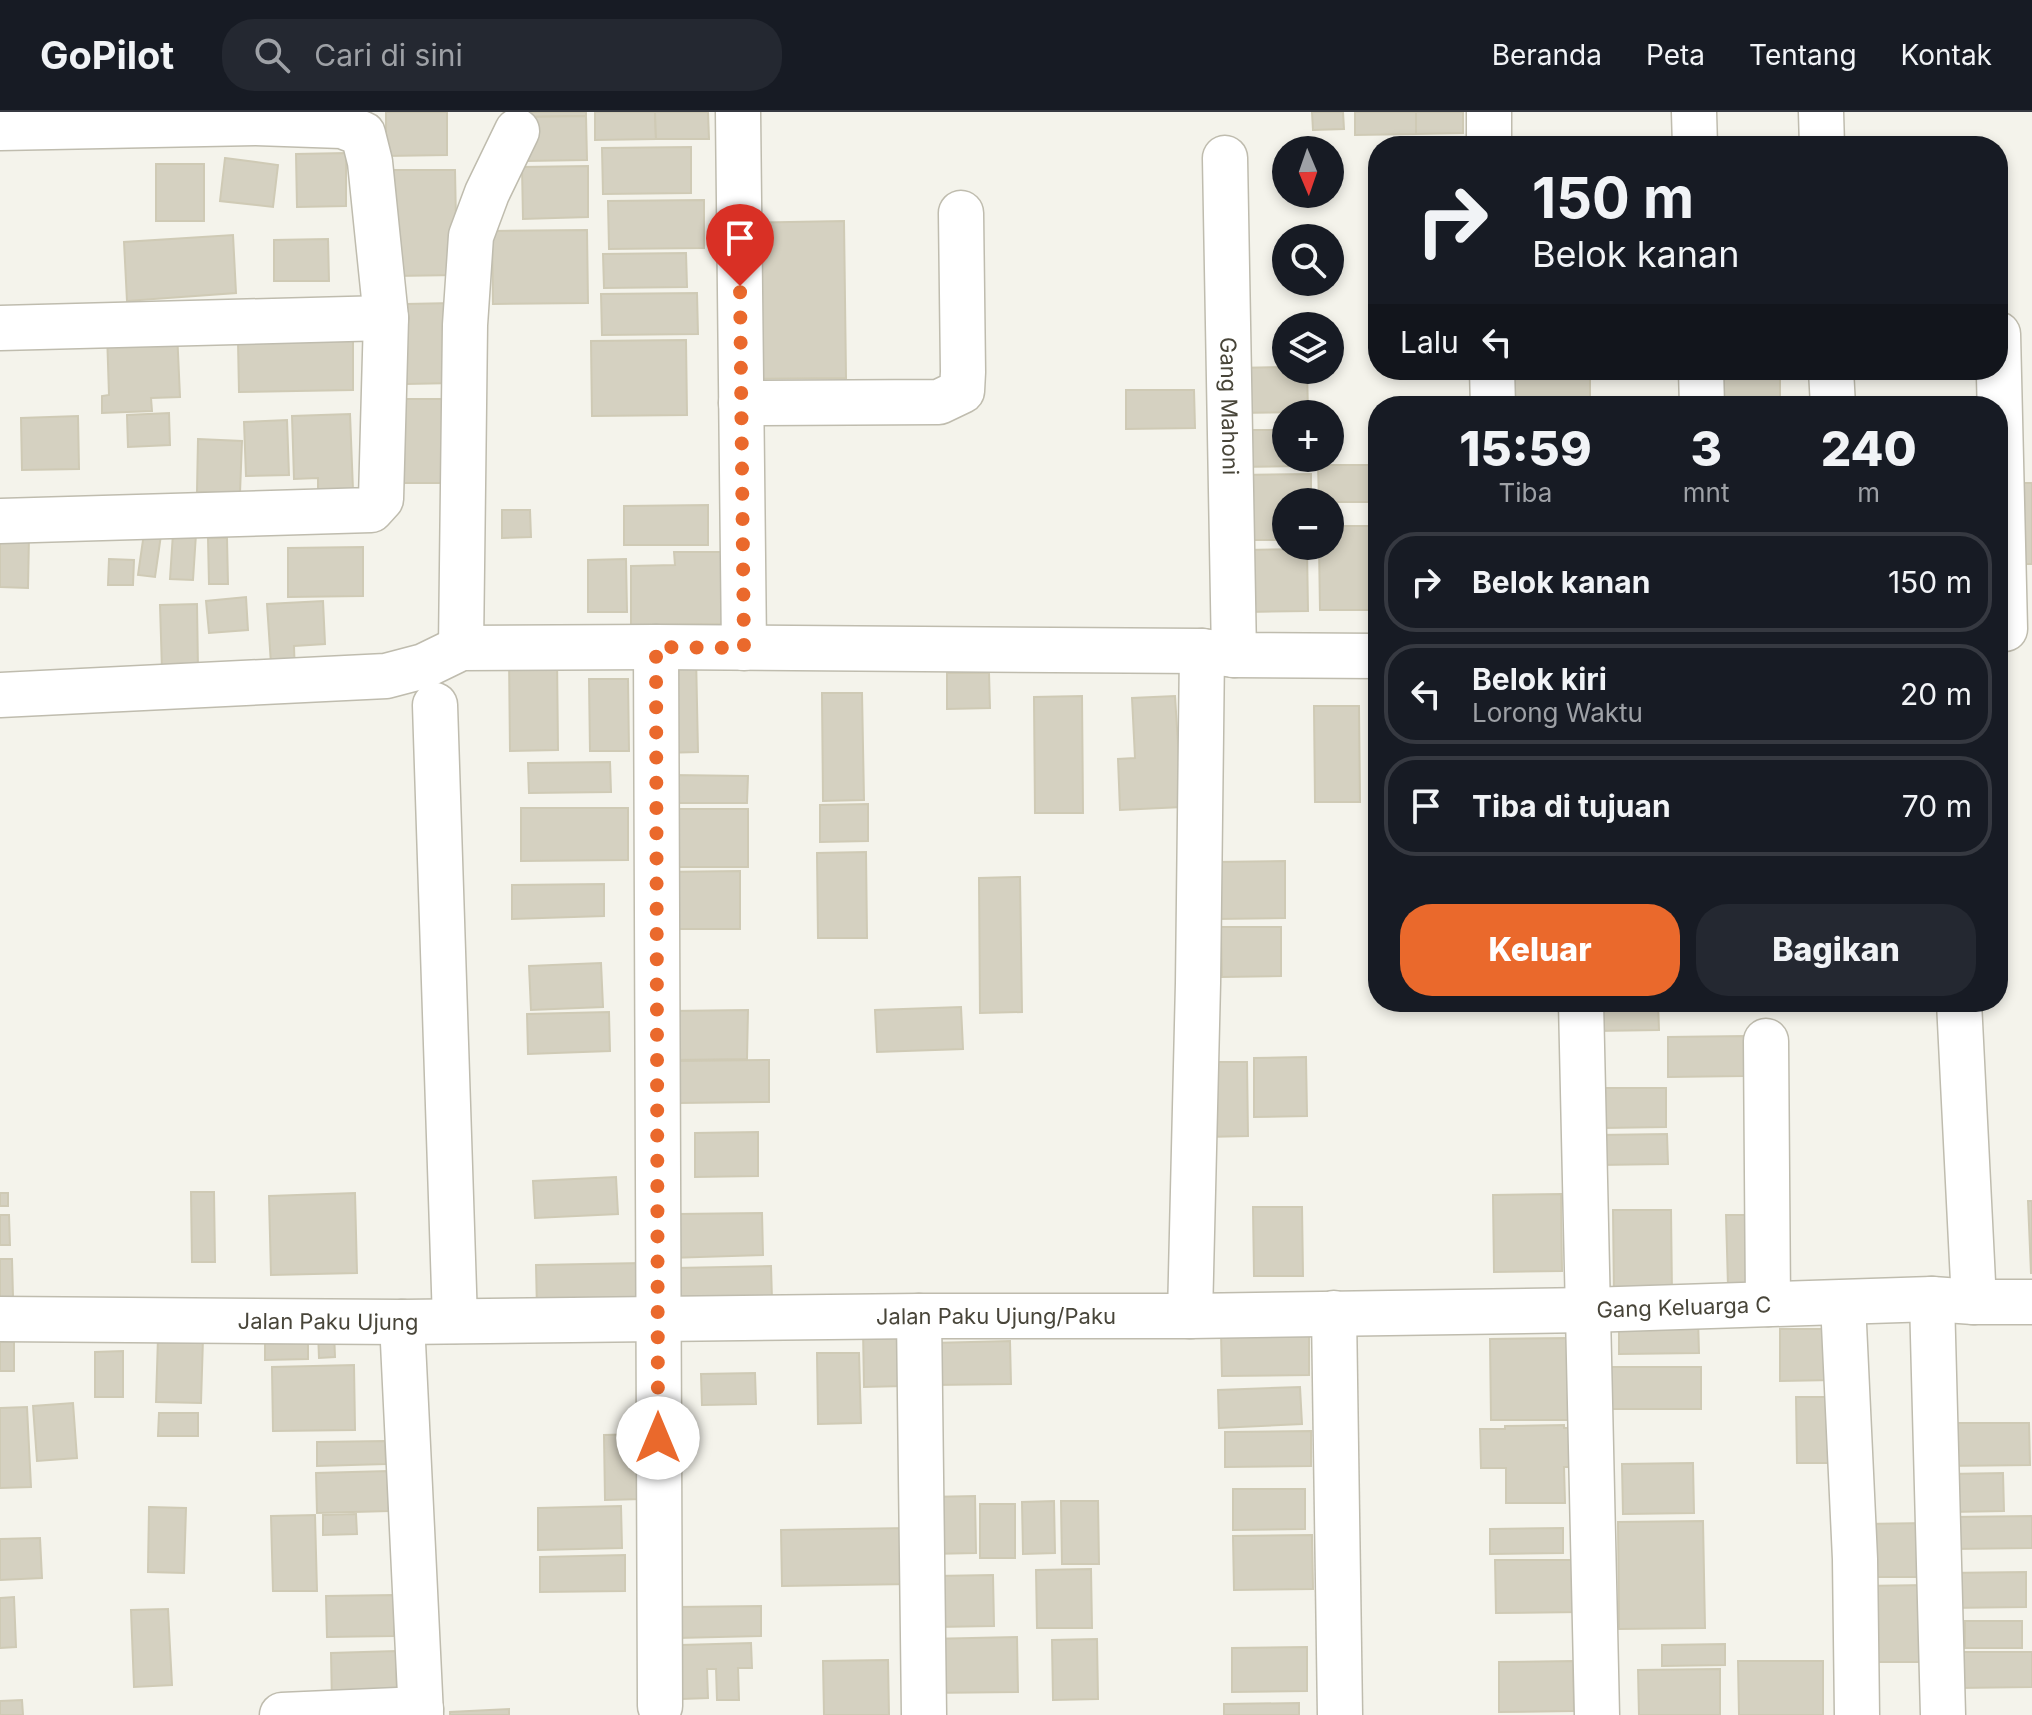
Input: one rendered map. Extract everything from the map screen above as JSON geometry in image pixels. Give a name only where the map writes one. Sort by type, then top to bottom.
[{"type":"street","points":[[738,112],[744,648]]},
{"type":"street","points":[[1489,112],[1489,136]]},
{"type":"street","points":[[1694,112],[1695,136]]},
{"type":"street","points":[[1821,112],[1822,136]]},
{"type":"street","points":[[0,128],[256,123],[342,126],[363,134],[370,162],[386,318],[381,499],[371,510],[0,521]]},
{"type":"street","points":[[461,648],[465,339],[471,236],[487,193],[517,131]]},
{"type":"street","name":"Gang Mahoni","points":[[1190,1316],[1198,983],[1218,653],[1225,158]]},
{"type":"street","points":[[741,403],[939,402],[962,391],[961,213]]},
{"type":"street","points":[[0,328],[386,318]]},
{"type":"street","points":[[2008,545],[2012,629]]},
{"type":"street","points":[[656,647],[660,1706]]},
{"type":"street","points":[[0,695],[386,676],[424,666],[461,648],[656,647],[1368,656]]},
{"type":"street","points":[[435,705],[455,1321]]},
{"type":"street","points":[[1581,1012],[1597,1715]]},
{"type":"street","points":[[1960,1012],[1974,1302]]},
{"type":"street","points":[[1766,1041],[1768,1304]]},
{"type":"street","points":[[1932,1299],[1943,1715]]},
{"type":"street","name":"Gang Keluarga C","points":[[1334,1313],[1588,1310],[1932,1299],[2032,1302]]},
{"type":"street","points":[[1843,1303],[1855,1559],[1857,1715]]},
{"type":"street","points":[[1334,1313],[1340,1715]]},
{"type":"street","name":"Jalan Paku Ujung/Paku","points":[[657,1318],[1334,1313]]},
{"type":"street","points":[[919,1316],[924,1715]]},
{"type":"street","name":"Jalan Paku Ujung","points":[[0,1319],[402,1322],[657,1318]]},
{"type":"street","points":[[282,1715],[421,1712],[402,1322]]},
{"type":"building","points":[[386,112],[447,112],[447,155],[386,156]]},
{"type":"building","points":[[516,112],[586,112],[586,116],[516,117]]},
{"type":"building","points":[[595,112],[655,112],[656,139],[595,140]]},
{"type":"building","points":[[655,112],[708,112],[709,139],[656,139]]},
{"type":"building","points":[[1312,112],[1343,112],[1344,129],[1313,130]]},
{"type":"building","points":[[1355,112],[1416,112],[1416,134],[1355,135]]},
{"type":"building","points":[[1416,112],[1463,112],[1463,133],[1416,134]]},
{"type":"building","points":[[586,116],[587,160],[525,161],[524,117]]},
{"type":"building","points":[[691,147],[691,193],[603,194],[602,148]]},
{"type":"building","points":[[346,153],[346,206],[297,207],[296,154]]},
{"type":"building","points":[[225,158],[278,165],[273,207],[220,201]]},
{"type":"building","points":[[156,164],[204,164],[204,221],[156,221]]},
{"type":"building","points":[[588,166],[588,217],[523,219],[522,167]]},
{"type":"building","points":[[393,170],[455,170],[457,275],[394,276]]},
{"type":"building","points":[[704,200],[704,248],[609,249],[608,201]]},
{"type":"building","points":[[844,221],[846,378],[745,379],[743,223]]},
{"type":"building","points":[[587,230],[588,303],[493,304],[492,231]]},
{"type":"building","points":[[233,235],[236,293],[127,301],[124,242]]},
{"type":"building","points":[[328,239],[329,281],[274,281],[274,240]]},
{"type":"building","points":[[686,253],[687,287],[604,288],[603,254]]},
{"type":"building","points":[[697,293],[698,334],[602,335],[601,294]]},
{"type":"building","points":[[453,303],[454,383],[406,384],[406,304]]},
{"type":"building","points":[[177,331],[180,397],[151,398],[152,411],[102,413],[102,396],[109,395],[107,333]]},
{"type":"building","points":[[353,340],[353,390],[239,392],[238,341]]},
{"type":"building","points":[[686,340],[687,415],[592,416],[591,341]]},
{"type":"building","points":[[1272,367],[1272,384],[1307,384],[1308,400],[1272,400],[1272,412],[1235,413],[1234,368]]},
{"type":"building","points":[[1510,380],[1590,380],[1590,396],[1510,396]]},
{"type":"building","points":[[1722,380],[1780,380],[1780,396],[1722,396]]},
{"type":"building","points":[[1126,390],[1194,390],[1195,428],[1126,429]]},
{"type":"building","points":[[395,399],[452,399],[453,483],[396,483]]},
{"type":"building","points":[[169,413],[170,445],[128,447],[127,415]]},
{"type":"building","points":[[350,414],[353,490],[318,491],[318,478],[294,479],[292,416]]},
{"type":"building","points":[[78,416],[79,469],[22,470],[21,418]]},
{"type":"building","points":[[287,420],[289,475],[246,476],[244,422]]},
{"type":"building","points":[[1236,430],[1272,430],[1272,466],[1236,467]]},
{"type":"building","points":[[198,439],[242,441],[240,493],[197,492]]},
{"type":"building","points":[[1344,465],[1368,465],[1368,502],[1344,502],[1344,488],[1319,488],[1318,472],[1344,472]]},
{"type":"building","points":[[1311,474],[1311,488],[1272,488],[1272,540],[1239,540],[1239,475]]},
{"type":"building","points":[[2021,483],[2032,483],[2032,564],[2022,564]]},
{"type":"building","points":[[708,505],[708,545],[624,545],[624,506]]},
{"type":"building","points":[[502,510],[530,510],[531,537],[502,538]]},
{"type":"building","points":[[145,526],[162,528],[155,577],[138,575]]},
{"type":"building","points":[[1344,526],[1368,526],[1368,610],[1320,610],[1319,560],[1344,560]]},
{"type":"building","points":[[173,533],[196,534],[193,580],[170,579]]},
{"type":"building","points":[[0,535],[29,536],[28,588],[0,587]]},
{"type":"building","points":[[208,538],[227,538],[228,584],[209,584]]},
{"type":"building","points":[[363,547],[363,596],[288,597],[288,548]]},
{"type":"building","points":[[1246,550],[1272,550],[1272,560],[1307,560],[1308,611],[1247,612]]},
{"type":"building","points":[[674,552],[726,552],[727,624],[631,625],[631,566],[675,565]]},
{"type":"building","points":[[109,559],[134,560],[133,585],[108,585]]},
{"type":"building","points":[[626,559],[627,612],[588,612],[588,560]]},
{"type":"building","points":[[246,597],[248,630],[209,633],[206,601]]},
{"type":"building","points":[[323,601],[325,644],[294,646],[295,677],[272,679],[267,604]]},
{"type":"building","points":[[197,604],[198,670],[162,670],[160,605]]},
{"type":"building","points":[[696,655],[698,752],[662,753],[661,656]]},
{"type":"building","points":[[509,656],[557,656],[558,750],[510,751]]},
{"type":"building","points":[[947,673],[989,673],[990,708],[947,709]]},
{"type":"building","points":[[589,679],[628,679],[629,751],[590,751]]},
{"type":"building","points":[[822,693],[862,693],[864,800],[823,801]]},
{"type":"building","points":[[1082,696],[1083,813],[1035,813],[1034,697]]},
{"type":"building","points":[[1175,696],[1182,807],[1120,810],[1118,759],[1135,758],[1132,698]]},
{"type":"building","points":[[1314,706],[1359,706],[1360,802],[1315,802]]},
{"type":"building","points":[[610,762],[611,792],[529,793],[528,763]]},
{"type":"building","points":[[672,775],[748,776],[747,803],[672,803]]},
{"type":"building","points":[[868,804],[868,841],[820,842],[820,805]]},
{"type":"building","points":[[521,808],[628,808],[628,860],[521,861]]},
{"type":"building","points":[[677,809],[748,809],[748,867],[678,867]]},
{"type":"building","points":[[866,852],[867,938],[818,938],[817,853]]},
{"type":"building","points":[[1285,861],[1285,918],[1217,919],[1216,862]]},
{"type":"building","points":[[740,871],[740,929],[661,929],[661,872]]},
{"type":"building","points":[[1020,877],[1022,1012],[980,1013],[979,878]]},
{"type":"building","points":[[604,884],[604,916],[512,919],[512,885]]},
{"type":"building","points":[[1221,927],[1281,927],[1281,976],[1222,977]]},
{"type":"building","points":[[601,963],[603,1007],[531,1010],[529,966]]},
{"type":"building","points":[[961,1007],[963,1049],[877,1052],[875,1010]]},
{"type":"building","points":[[748,1010],[747,1059],[672,1060],[672,1011]]},
{"type":"building","points":[[609,1012],[610,1051],[528,1054],[527,1014]]},
{"type":"building","points":[[1595,1012],[1658,1012],[1659,1030],[1595,1031]]},
{"type":"building","points":[[1744,1036],[1744,1076],[1668,1077],[1668,1037]]},
{"type":"building","points":[[1306,1057],[1307,1116],[1254,1117],[1254,1058]]},
{"type":"building","points":[[769,1060],[769,1102],[678,1103],[677,1061]]},
{"type":"building","points":[[1204,1062],[1247,1062],[1248,1136],[1205,1137]]},
{"type":"building","points":[[1602,1088],[1666,1088],[1666,1127],[1603,1128]]},
{"type":"building","points":[[758,1132],[758,1176],[695,1177],[695,1133]]},
{"type":"building","points":[[1667,1134],[1668,1164],[1599,1165],[1599,1135]]},
{"type":"building","points":[[616,1177],[618,1214],[535,1218],[533,1181]]},
{"type":"building","points":[[191,1192],[214,1192],[215,1262],[192,1262]]},
{"type":"building","points":[[0,1193],[8,1193],[8,1206],[0,1206]]},
{"type":"building","points":[[355,1193],[357,1273],[271,1275],[269,1196]]},
{"type":"building","points":[[1561,1194],[1562,1271],[1494,1272],[1493,1195]]},
{"type":"building","points":[[2028,1201],[2032,1201],[2032,1273],[2031,1273]]},
{"type":"building","points":[[1253,1207],[1302,1207],[1303,1276],[1254,1276]]},
{"type":"building","points":[[1613,1210],[1671,1210],[1672,1296],[1614,1296]]},
{"type":"building","points":[[762,1213],[763,1255],[669,1258],[678,1214]]},
{"type":"building","points":[[0,1215],[9,1215],[10,1245],[0,1245]]},
{"type":"building","points":[[1726,1215],[1753,1215],[1754,1286],[1728,1286]]},
{"type":"building","points":[[0,1259],[12,1259],[13,1297],[0,1297]]},
{"type":"building","points":[[642,1263],[643,1308],[537,1310],[536,1265]]},
{"type":"building","points":[[771,1266],[772,1300],[676,1301],[676,1268]]},
{"type":"building","points":[[1698,1319],[1699,1353],[1619,1354],[1619,1320]]},
{"type":"building","points":[[902,1328],[903,1386],[864,1387],[863,1329]]},
{"type":"building","points":[[1780,1329],[1834,1329],[1834,1380],[1780,1381]]},
{"type":"building","points":[[308,1332],[308,1359],[265,1360],[265,1333]]},
{"type":"building","points":[[318,1332],[334,1332],[335,1357],[319,1358]]},
{"type":"building","points":[[1309,1332],[1309,1375],[1222,1376],[1221,1333]]},
{"type":"building","points":[[158,1337],[203,1338],[201,1403],[156,1402]]},
{"type":"building","points":[[1568,1338],[1569,1420],[1491,1420],[1490,1339]]},
{"type":"building","points":[[1010,1341],[1011,1384],[933,1385],[932,1343]]},
{"type":"building","points":[[0,1342],[14,1342],[14,1371],[0,1371]]},
{"type":"building","points":[[123,1351],[123,1397],[95,1397],[95,1352]]},
{"type":"building","points":[[817,1353],[859,1353],[861,1423],[818,1424]]},
{"type":"building","points":[[354,1365],[355,1430],[273,1431],[272,1367]]},
{"type":"building","points":[[1607,1367],[1701,1367],[1701,1409],[1607,1409]]},
{"type":"building","points":[[755,1373],[756,1404],[702,1405],[701,1374]]},
{"type":"building","points":[[1300,1387],[1302,1424],[1219,1428],[1218,1390]]},
{"type":"building","points":[[1796,1397],[1839,1397],[1840,1463],[1797,1463]]},
{"type":"building","points":[[73,1403],[77,1458],[37,1461],[33,1406]]},
{"type":"building","points":[[27,1407],[31,1487],[0,1488],[0,1408]]},
{"type":"building","points":[[159,1413],[198,1413],[198,1436],[158,1436]]},
{"type":"building","points":[[1943,1423],[2029,1423],[2030,1465],[1944,1466]]},
{"type":"building","points":[[1564,1425],[1564,1428],[1577,1428],[1577,1467],[1564,1467],[1565,1503],[1506,1503],[1506,1468],[1481,1468],[1480,1429]]},
{"type":"building","points":[[1311,1431],[1311,1466],[1225,1467],[1225,1432]]},
{"type":"building","points":[[641,1434],[642,1499],[605,1500],[604,1435]]},
{"type":"building","points":[[385,1441],[386,1464],[317,1466],[317,1442]]},
{"type":"building","points":[[1693,1463],[1694,1513],[1623,1514],[1622,1464]]},
{"type":"building","points":[[388,1471],[389,1511],[317,1513],[316,1473]]},
{"type":"building","points":[[2003,1473],[2004,1511],[1950,1512],[1950,1474]]},
{"type":"building","points":[[1233,1489],[1305,1489],[1305,1529],[1233,1530]]},
{"type":"building","points":[[975,1496],[976,1553],[929,1554],[928,1497]]},
{"type":"building","points":[[1054,1501],[1055,1553],[1023,1554],[1022,1502]]},
{"type":"building","points":[[1061,1501],[1098,1501],[1099,1564],[1062,1564]]},
{"type":"building","points":[[980,1504],[1015,1504],[1015,1558],[980,1558]]},
{"type":"building","points":[[621,1506],[622,1548],[538,1550],[538,1508]]},
{"type":"building","points":[[149,1507],[186,1508],[184,1573],[148,1572]]},
{"type":"building","points":[[356,1514],[357,1534],[323,1535],[323,1515]]},
{"type":"building","points":[[315,1515],[317,1591],[273,1591],[271,1516]]},
{"type":"building","points":[[2032,1516],[2032,1548],[1953,1549],[1952,1517]]},
{"type":"building","points":[[1703,1521],[1705,1628],[1619,1629],[1618,1522]]},
{"type":"building","points":[[1927,1523],[1927,1577],[1864,1577],[1863,1524]]},
{"type":"building","points":[[909,1528],[910,1584],[782,1586],[781,1530]]},
{"type":"building","points":[[1563,1528],[1563,1553],[1490,1554],[1490,1529]]},
{"type":"building","points":[[1312,1535],[1313,1589],[1234,1590],[1233,1536]]},
{"type":"building","points":[[40,1538],[42,1578],[0,1580],[0,1539]]},
{"type":"building","points":[[625,1555],[625,1591],[540,1592],[540,1557]]},
{"type":"building","points":[[1495,1560],[1579,1560],[1580,1612],[1496,1613]]},
{"type":"building","points":[[1091,1569],[1092,1628],[1037,1628],[1036,1570]]},
{"type":"building","points":[[2026,1572],[2026,1607],[1947,1608],[1946,1573]]},
{"type":"building","points":[[993,1575],[994,1626],[936,1627],[935,1576]]},
{"type":"building","points":[[1926,1585],[1927,1662],[1864,1662],[1863,1586]]},
{"type":"building","points":[[394,1595],[394,1636],[327,1637],[326,1596]]},
{"type":"building","points":[[14,1597],[16,1647],[0,1648],[0,1598]]},
{"type":"building","points":[[761,1606],[761,1636],[677,1638],[677,1607]]},
{"type":"building","points":[[168,1609],[172,1685],[134,1687],[131,1610]]},
{"type":"building","points":[[1965,1621],[2022,1621],[2022,1648],[1965,1648]]},
{"type":"building","points":[[1017,1637],[1018,1692],[927,1693],[927,1639]]},
{"type":"building","points":[[1097,1639],[1098,1699],[1053,1700],[1052,1640]]},
{"type":"building","points":[[751,1643],[752,1668],[738,1668],[739,1700],[717,1700],[716,1669],[707,1669],[708,1698],[682,1699],[681,1645]]},
{"type":"building","points":[[1725,1644],[1725,1665],[1662,1666],[1662,1645]]},
{"type":"building","points":[[1307,1647],[1307,1691],[1232,1692],[1232,1648]]},
{"type":"building","points":[[396,1651],[397,1701],[332,1703],[331,1653]]},
{"type":"building","points":[[1958,1652],[2032,1652],[2032,1687],[1958,1688]]},
{"type":"building","points":[[888,1660],[889,1715],[824,1715],[823,1661]]},
{"type":"building","points":[[1573,1661],[1574,1711],[1499,1712],[1499,1662]]},
{"type":"building","points":[[1738,1661],[1823,1661],[1823,1715],[1739,1715]]},
{"type":"building","points":[[1720,1669],[1720,1715],[1639,1715],[1638,1670]]},
{"type":"building","points":[[22,1700],[23,1715],[0,1715],[0,1701]]},
{"type":"building","points":[[1299,1703],[1299,1715],[1224,1715],[1224,1704]]},
{"type":"building","points":[[509,1709],[509,1715],[450,1715],[450,1712]]},
{"type":"route","points":[[658,1438],[656,647],[744,648],[740,286]]}]
